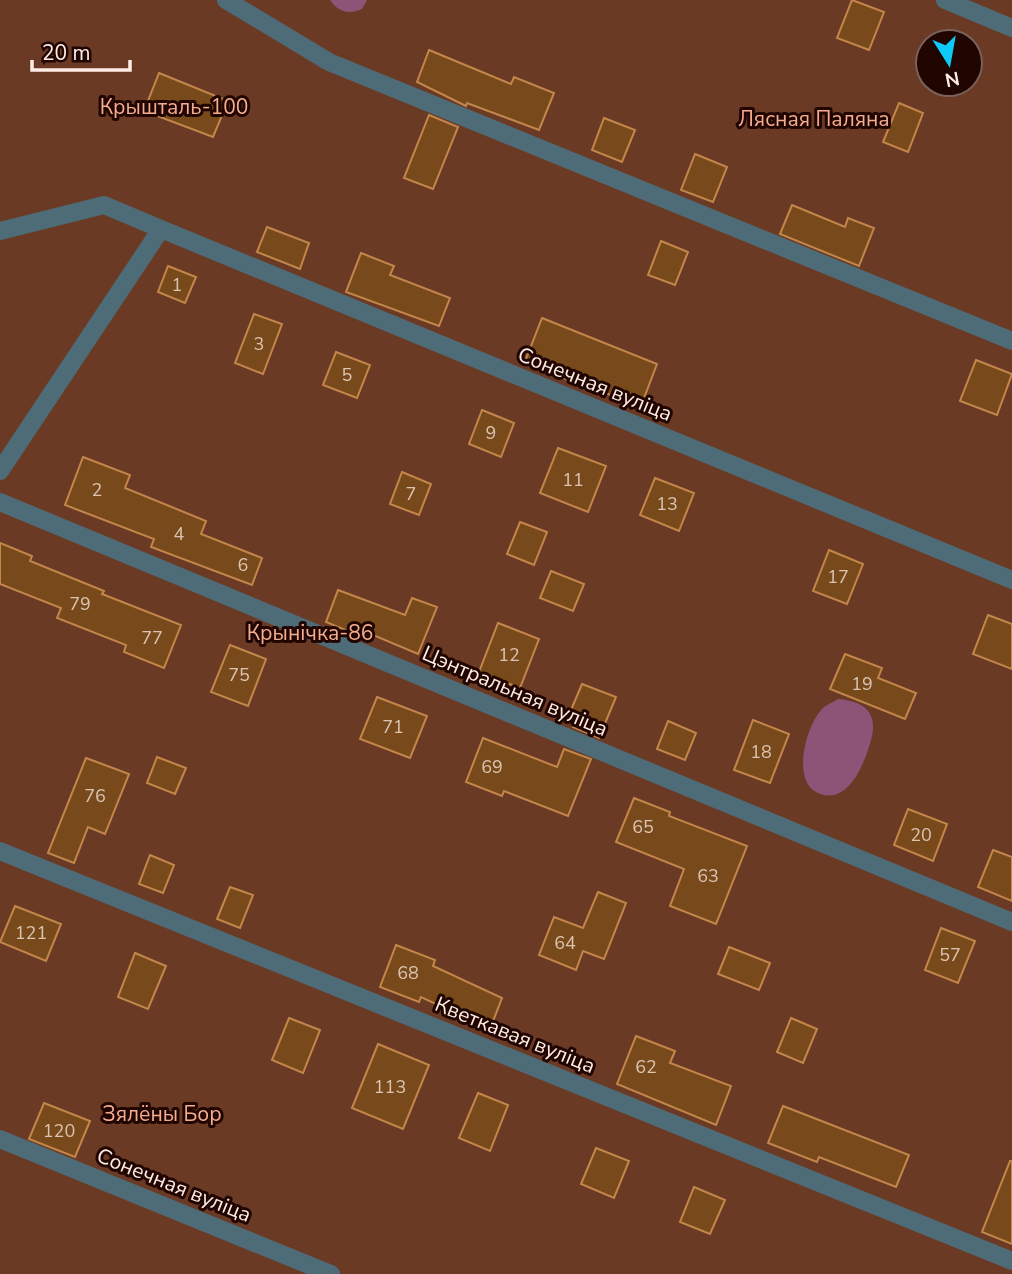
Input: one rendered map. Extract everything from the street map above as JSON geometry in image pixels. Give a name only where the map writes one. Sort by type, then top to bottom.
[{"type":"lane","points":[[226,0],[330,62],[1012,341]]},
{"type":"lane","points":[[945,0],[1012,28]]},
{"type":"lane","name":"Сонечная вуліца","points":[[0,231],[104,205],[1012,580]]},
{"type":"lane","points":[[0,471],[161,229]]},
{"type":"lane","name":"Цэнтральная вуліца","points":[[0,502],[1012,922]]},
{"type":"lane","name":"Кветкавая вуліца","points":[[0,851],[1012,1261]]},
{"type":"lane","name":"Сонечная вуліца","points":[[0,1139],[331,1274]]},
{"type":"green space","points":[[0,0],[1012,0],[1012,1274],[0,1274]]},
{"type":"shaded area","points":[[330,0],[367,0],[362,9],[348,12],[340,10]]},
{"type":"shaded area","points":[[838,699],[859,704],[866,709],[873,721],[873,730],[868,750],[856,776],[844,790],[828,795],[818,793],[805,777],[804,751],[818,715],[824,707]]},
{"type":"building","points":[[852,0],[884,12],[869,50],[837,38]]},
{"type":"building","points":[[429,50],[511,84],[514,77],[554,93],[539,130],[467,103],[466,106],[417,82]]},
{"type":"building","points":[[159,73],[228,101],[213,137],[144,111]]},
{"type":"building","points":[[899,103],[923,113],[908,152],[883,142]]},
{"type":"building","points":[[429,115],[458,127],[433,189],[404,178]]},
{"type":"building","points":[[604,118],[635,130],[622,162],[592,150]]},
{"type":"building","points":[[695,154],[727,167],[713,202],[681,190]]},
{"type":"building","points":[[792,205],[845,227],[848,218],[874,228],[859,266],[780,234]]},
{"type":"building","points":[[267,227],[309,243],[300,269],[257,252]]},
{"type":"building","points":[[661,241],[688,252],[675,285],[648,275]]},
{"type":"building","points":[[361,253],[394,266],[390,275],[450,298],[439,326],[346,292]]},
{"type":"building","points":[[168,266],[196,277],[185,303],[158,292]]},
{"type":"building","points":[[254,314],[282,324],[263,374],[235,363]]},
{"type":"building","points":[[542,318],[657,364],[641,406],[524,364]]},
{"type":"building","points":[[336,352],[370,365],[357,398],[323,385]]},
{"type":"building","points":[[976,360],[1012,374],[997,415],[960,401]]},
{"type":"building","points":[[482,410],[514,423],[501,457],[469,444]]},
{"type":"building","points":[[558,448],[606,466],[588,512],[540,493]]},
{"type":"building","points":[[83,457],[130,475],[125,488],[206,521],[201,534],[262,558],[252,585],[151,547],[154,539],[65,505]]},
{"type":"building","points":[[402,472],[431,484],[419,515],[390,504]]},
{"type":"building","points":[[655,478],[694,493],[679,531],[640,515]]},
{"type":"building","points":[[520,522],[547,532],[534,565],[507,554]]},
{"type":"building","points":[[0,543],[32,556],[30,561],[104,591],[102,594],[181,625],[164,668],[124,652],[126,645],[57,618],[61,608],[0,584]]},
{"type":"building","points":[[829,550],[863,564],[847,604],[813,591]]},
{"type":"building","points":[[551,571],[584,584],[573,611],[540,598]]},
{"type":"building","points":[[338,590],[405,615],[412,598],[437,607],[418,654],[352,626],[350,632],[326,622]]},
{"type":"building","points":[[988,615],[1012,624],[1012,669],[973,654]]},
{"type":"building","points":[[498,623],[539,639],[520,688],[479,672]]},
{"type":"building","points":[[230,645],[266,659],[248,706],[211,692]]},
{"type":"building","points":[[845,654],[882,668],[878,678],[916,693],[905,719],[830,689]]},
{"type":"building","points":[[582,684],[616,697],[599,738],[573,727],[576,720],[568,717]]},
{"type":"building","points":[[377,697],[427,716],[410,758],[360,739]]},
{"type":"building","points":[[753,720],[789,734],[770,783],[734,770]]},
{"type":"building","points":[[668,721],[696,733],[685,760],[657,749]]},
{"type":"building","points":[[483,738],[557,767],[564,749],[591,759],[568,816],[504,791],[502,796],[466,782]]},
{"type":"building","points":[[157,757],[186,768],[175,794],[147,783]]},
{"type":"building","points":[[86,758],[129,774],[105,834],[88,827],[74,863],[48,853]]},
{"type":"building","points":[[634,798],[670,812],[669,816],[747,846],[716,924],[670,906],[684,869],[616,842]]},
{"type":"building","points":[[908,809],[947,824],[933,861],[894,845]]},
{"type":"building","points":[[993,850],[1012,857],[1012,901],[978,887]]},
{"type":"building","points":[[150,855],[174,865],[163,893],[139,884]]},
{"type":"building","points":[[230,887],[253,895],[240,928],[217,919]]},
{"type":"building","points":[[598,892],[626,903],[604,959],[583,951],[576,970],[539,955],[554,917],[583,928]]},
{"type":"building","points":[[15,906],[61,924],[46,961],[0,942]]},
{"type":"building","points":[[941,928],[975,941],[958,983],[925,970]]},
{"type":"building","points":[[396,945],[435,960],[433,966],[502,998],[490,1029],[421,997],[419,1002],[380,987]]},
{"type":"building","points":[[729,947],[770,963],[759,990],[718,974]]},
{"type":"building","points":[[135,953],[166,966],[148,1009],[118,997]]},
{"type":"building","points":[[289,1018],[320,1030],[303,1073],[272,1060]]},
{"type":"building","points":[[791,1018],[817,1029],[803,1063],[777,1052]]},
{"type":"building","points":[[636,1036],[675,1051],[670,1063],[731,1086],[716,1125],[617,1084]]},
{"type":"building","points":[[378,1044],[429,1065],[403,1129],[352,1108]]},
{"type":"building","points":[[478,1093],[508,1105],[490,1151],[459,1138]]},
{"type":"building","points":[[44,1103],[90,1121],[75,1157],[29,1139]]},
{"type":"building","points":[[783,1106],[909,1155],[896,1187],[819,1157],[817,1162],[768,1143]]},
{"type":"building","points":[[596,1148],[629,1161],[614,1198],[581,1184]]},
{"type":"building","points":[[1012,1161],[1012,1244],[982,1232]]},
{"type":"building","points":[[694,1187],[725,1200],[710,1234],[680,1222]]},
{"type":"park label","name":"Крышталь-100","points":[[174,107]]},
{"type":"park label","name":"Лясная Паляна","points":[[814,119]]},
{"type":"park label","name":"Крынічка-86","points":[[310,633]]},
{"type":"park label","name":"Зялёны Бор","points":[[162,1114]]}]
